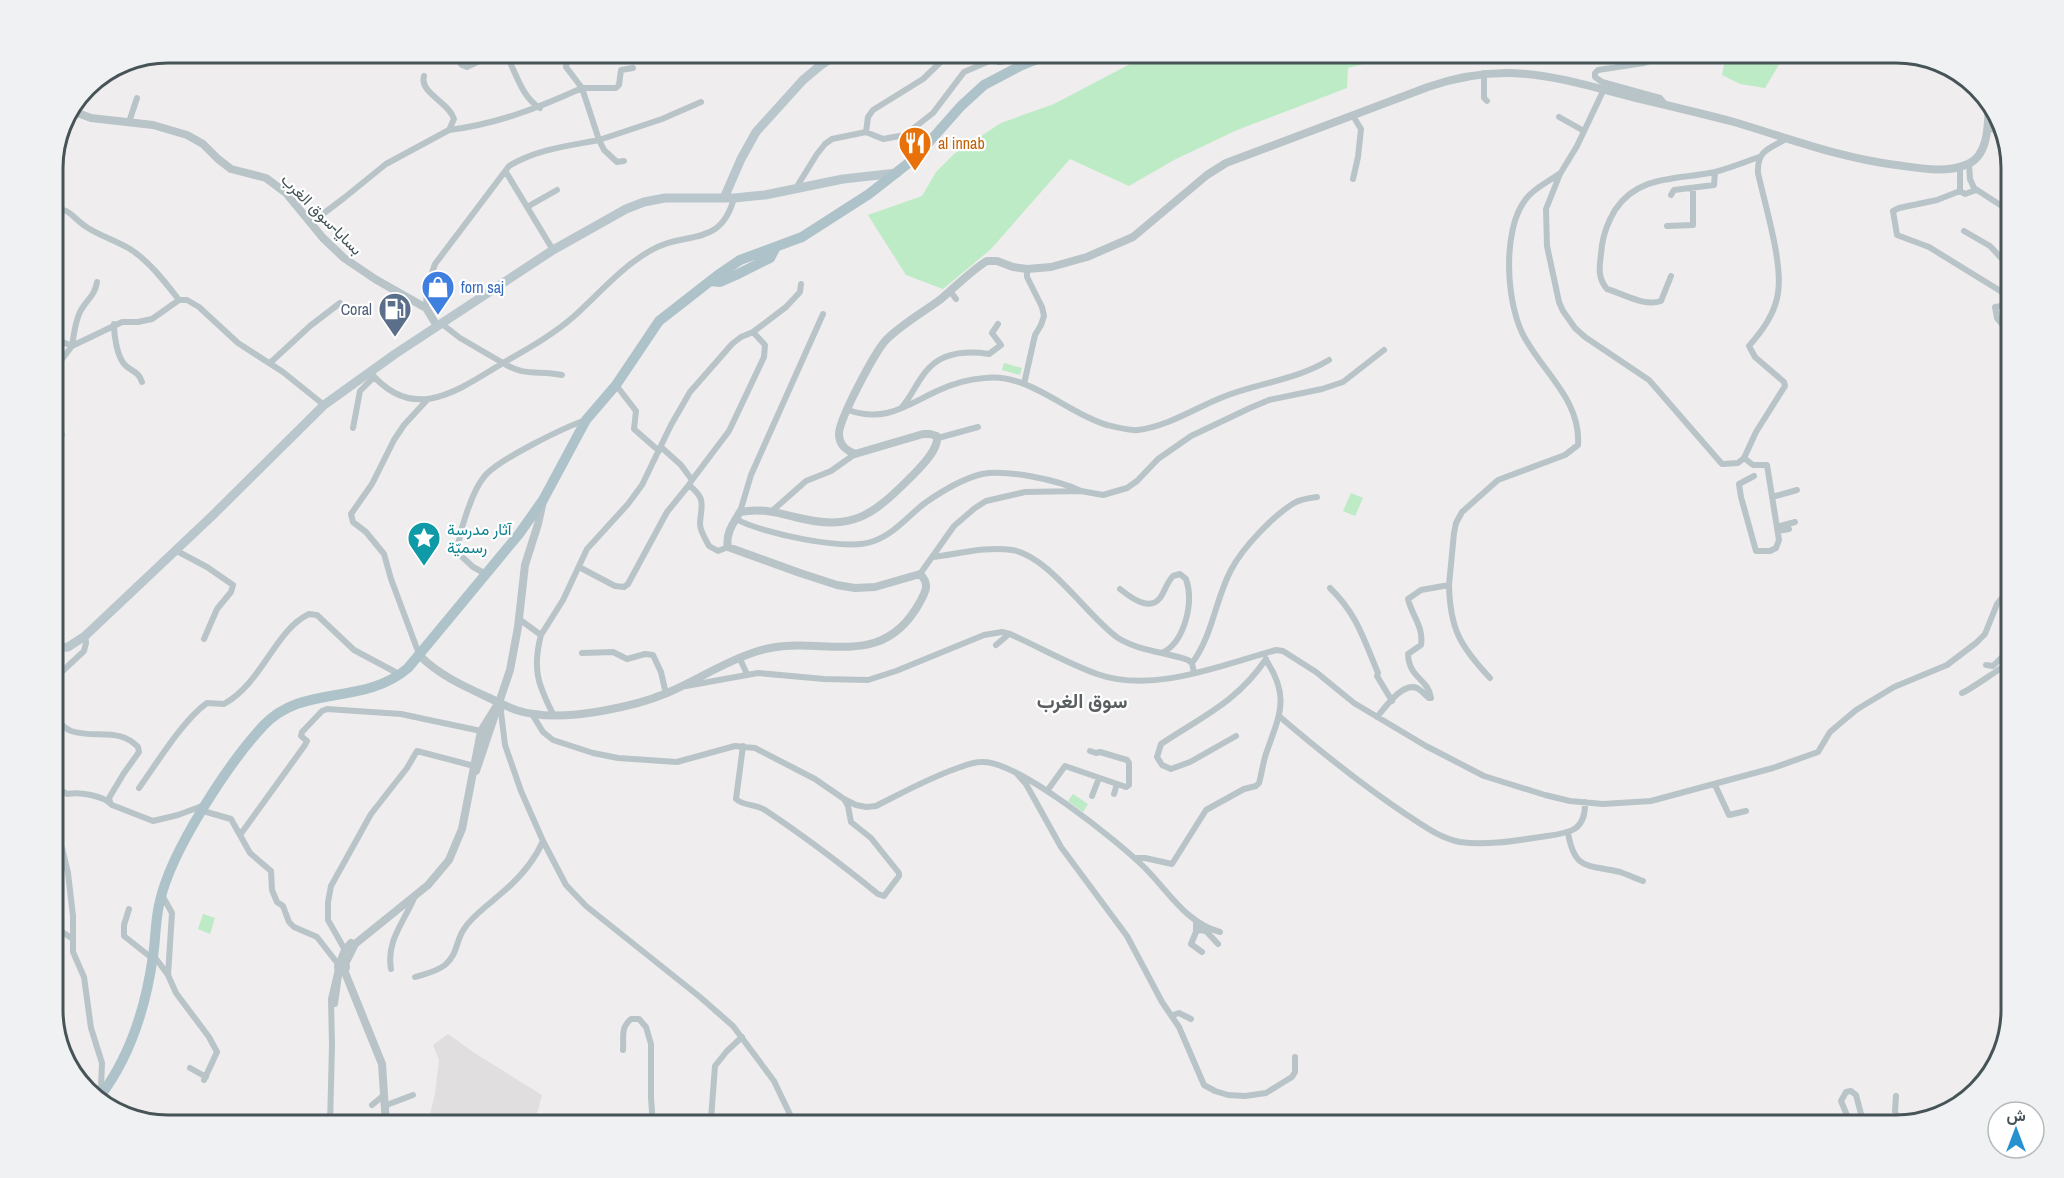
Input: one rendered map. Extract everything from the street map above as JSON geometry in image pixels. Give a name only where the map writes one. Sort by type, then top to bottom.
[{"type":"main road","points":[[724,198],[756,132],[803,80],[826,63]]},
{"type":"main road","points":[[103,1092],[124,1058],[142,1011],[162,894],[179,852],[205,807],[259,732],[268,722],[295,703],[366,690],[390,682],[400,674],[419,655],[486,574],[543,500],[586,420],[616,385],[659,321],[711,281],[745,264],[770,258],[776,247],[802,237],[832,219],[897,172],[928,146],[975,92],[990,81],[1027,63]]},
{"type":"main road","points":[[63,647],[68,647],[85,636],[324,405],[553,250],[626,209],[644,202],[682,197],[735,198],[897,172]]},
{"type":"street","points":[[460,63],[467,67],[475,63]]},
{"type":"street","points":[[510,63],[525,93],[533,104],[540,108]]},
{"type":"street","points":[[567,63],[566,67],[582,88],[604,150],[617,162],[624,161]]},
{"type":"street","points":[[866,132],[868,117],[873,110],[922,79],[939,63]]},
{"type":"street","points":[[795,189],[825,144],[832,139],[866,132],[883,139],[894,138],[913,131],[939,106],[961,75],[983,63]]},
{"type":"street","points":[[1644,63],[1598,70],[1595,77],[1602,82],[1660,98],[1665,104]]},
{"type":"street","points":[[311,223],[386,164],[449,130],[481,126],[540,108],[582,88],[616,88],[619,85],[621,70],[633,68]]},
{"type":"street","points":[[1484,73],[1484,98],[1487,101]]},
{"type":"street","points":[[855,454],[843,447],[840,441],[841,424],[883,343],[899,328],[987,261],[997,261],[1027,269],[1067,264],[1133,237],[1207,175],[1226,163],[1442,82],[1484,73],[1537,74],[1729,121],[1848,157],[1934,170],[1965,165],[1978,158],[1983,149],[1988,118]]},
{"type":"street","points":[[424,76],[424,87],[452,113],[454,119],[449,130]]},
{"type":"street","points":[[1604,89],[1546,206],[1547,246],[1559,302],[1575,328],[1593,343],[1649,380],[1722,464],[1732,464],[1744,458],[1756,432],[1785,386],[1784,382],[1755,357],[1749,346],[1769,320],[1779,292],[1778,263],[1757,163],[1764,151],[1786,139]]},
{"type":"street","points":[[129,122],[137,98]]},
{"type":"street","points":[[426,308],[427,288],[435,264],[509,166],[525,156],[599,140],[662,119],[701,102]]},
{"type":"street","name":"بسايا-سوق الغرب","points":[[79,113],[91,118],[153,125],[187,135],[203,144],[231,169],[266,178],[286,193],[327,242],[357,268],[426,308],[439,325]]},
{"type":"street","points":[[1353,116],[1361,129],[1353,179]]},
{"type":"street","points":[[1560,117],[1584,130]]},
{"type":"street","points":[[1987,128],[1994,130]]},
{"type":"street","points":[[1671,276],[1661,302],[1640,302],[1607,289],[1599,271],[1599,259],[1605,229],[1622,200],[1635,189],[1668,178],[1715,172],[1760,156]]},
{"type":"street","points":[[1965,165],[1976,190],[2001,206]]},
{"type":"street","points":[[1960,191],[1965,165]]},
{"type":"street","points":[[506,172],[553,250]]},
{"type":"street","points":[[1671,195],[1674,190],[1714,185],[1715,172]]},
{"type":"street","points":[[1490,678],[1474,661],[1457,636],[1450,608],[1449,585],[1454,533],[1462,512],[1498,480],[1565,455],[1578,445],[1578,425],[1570,402],[1520,330],[1513,311],[1510,272],[1512,232],[1518,212],[1527,197],[1560,174]]},
{"type":"street","points":[[1667,226],[1694,225],[1697,204],[1693,188]]},
{"type":"street","points":[[527,207],[557,190]]},
{"type":"street","points":[[1960,191],[1965,194],[1976,190]]},
{"type":"street","points":[[1960,191],[1937,200],[1895,209],[1893,211],[1897,235],[1929,247],[2001,291]]},
{"type":"street","points":[[353,429],[360,390],[372,374],[396,395],[416,400],[427,400],[473,381],[555,331],[572,318],[618,273],[649,251],[669,242],[706,235],[715,230],[731,212],[735,198]]},
{"type":"street","points":[[63,208],[70,211],[85,226],[135,253],[179,300]]},
{"type":"street","points":[[1965,231],[1990,246],[2001,258]]},
{"type":"street","points":[[1024,384],[1035,335],[1044,316],[1027,269]]},
{"type":"street","points":[[63,357],[72,345],[78,318],[82,309],[94,295],[97,282]]},
{"type":"street","points":[[554,716],[538,684],[536,672],[541,635],[563,600],[587,549],[642,485],[690,392],[732,344],[753,332],[786,307],[800,292],[801,284]]},
{"type":"street","points":[[950,291],[956,298]]},
{"type":"street","points":[[63,342],[72,345],[114,324],[152,319],[179,300],[187,300],[199,307],[238,343],[270,363],[324,405]]},
{"type":"street","points":[[270,363],[309,326],[340,303]]},
{"type":"street","points":[[2001,306],[1995,307],[1997,318],[2001,323]]},
{"type":"street","points":[[729,547],[728,537],[751,475],[823,314]]},
{"type":"street","points":[[114,324],[116,343],[124,364],[140,375],[142,382]]},
{"type":"street","points":[[900,410],[929,367],[936,362],[960,352],[989,354],[1000,345],[992,333],[998,324]]},
{"type":"street","points":[[439,325],[517,371],[562,375]]},
{"type":"street","points":[[579,567],[615,586],[624,587],[628,584],[667,512],[729,431],[761,364],[765,345],[753,332]]},
{"type":"street","points":[[738,515],[752,527],[768,532],[837,544],[861,545],[891,532],[946,489],[983,474],[1033,477],[1103,495],[1127,488],[1158,459],[1191,436],[1269,400],[1323,389],[1343,382],[1384,350]]},
{"type":"street","points":[[848,410],[871,416],[900,410],[950,386],[986,378],[999,378],[1024,384],[1108,425],[1135,430],[1167,422],[1225,396],[1308,372],[1329,360]]},
{"type":"street","points":[[616,385],[636,411],[634,429],[681,465],[701,499],[703,505],[700,524],[709,546],[718,551],[729,547],[837,585],[855,588],[875,587],[920,574],[954,526],[986,501],[1025,492],[1081,491]]},
{"type":"street","points":[[427,400],[404,425],[394,440],[372,484],[351,513],[353,522],[366,532],[384,554],[419,655],[458,684],[507,708],[554,716],[628,705],[680,688],[739,657],[777,647],[846,647],[886,639],[897,633],[907,623],[927,589],[926,580],[920,574]]},
{"type":"street","points":[[486,574],[473,567],[457,552],[472,500],[480,482],[495,466],[568,426],[586,420]]},
{"type":"street","points":[[772,511],[806,481],[831,471],[855,454],[924,434],[938,438],[978,427]]},
{"type":"street","points":[[738,515],[760,508],[821,523],[851,520],[870,514],[917,471],[934,448],[938,438]]},
{"type":"street","points":[[1744,458],[1753,465],[1767,465],[1779,540],[1776,548],[1770,551],[1756,551],[1741,497],[1739,484],[1754,476]]},
{"type":"street","points":[[1772,497],[1797,490]]},
{"type":"street","points":[[1194,673],[1192,663],[1208,638],[1237,560],[1272,521],[1295,503],[1317,498]]},
{"type":"street","points":[[330,1115],[333,987],[352,947],[414,898],[434,879],[454,851],[462,829],[474,776],[510,670],[525,565],[543,500]]},
{"type":"street","points":[[1778,529],[1795,522]]},
{"type":"street","points":[[1778,529],[1789,529]]},
{"type":"street","points":[[933,557],[1003,549],[1020,552],[1034,559],[1066,586],[1110,632],[1121,640],[1192,663]]},
{"type":"street","points":[[175,550],[207,567],[233,585],[231,592],[217,609],[204,639]]},
{"type":"street","points":[[1120,589],[1137,601],[1153,603],[1159,600],[1173,576],[1180,574],[1186,579],[1188,601],[1184,623],[1174,645],[1162,652]]},
{"type":"street","points":[[1377,717],[1392,701],[1410,688],[1416,688],[1431,698],[1428,688],[1413,672],[1409,662],[1408,654],[1421,645],[1422,638],[1418,619],[1411,610],[1408,599],[1421,590],[1449,585]]},
{"type":"street","points":[[1330,588],[1346,603],[1354,616],[1378,673],[1377,676],[1392,701]]},
{"type":"street","points":[[680,688],[747,674],[867,680],[896,671],[984,635],[1002,632],[1099,675],[1131,681],[1180,677],[1276,650],[1283,651],[1316,672],[1354,703],[1377,717],[1484,776],[1545,795],[1585,802],[1615,804],[1651,801],[1773,768],[1818,752],[1830,732],[1856,710],[1894,687],[1947,665],[1976,643],[1985,634],[2001,599]]},
{"type":"street","points":[[139,788],[202,706],[207,703],[224,704],[247,687],[292,626],[309,614],[317,615],[354,650],[400,674]]},
{"type":"street","points":[[519,619],[541,635]]},
{"type":"street","points":[[996,645],[1010,634]]},
{"type":"street","points":[[63,671],[84,651],[85,636]]},
{"type":"street","points":[[582,653],[613,652],[627,659],[645,654],[653,655],[661,672],[666,694]]},
{"type":"street","points":[[1236,736],[1178,767],[1167,768],[1157,758],[1161,744],[1241,691],[1266,660],[1267,652]]},
{"type":"street","points":[[739,657],[747,674]]},
{"type":"street","points":[[1986,665],[1993,666],[2001,658]]},
{"type":"street","points":[[1134,858],[1172,864],[1206,810],[1259,783],[1266,753],[1280,717],[1280,686],[1266,660]]},
{"type":"street","points":[[1962,693],[1970,691],[1978,682],[2001,669]]},
{"type":"street","points":[[474,776],[481,731],[500,704]]},
{"type":"street","points":[[500,704],[506,745],[521,791],[566,885],[586,906],[733,1026],[774,1081],[790,1115]]},
{"type":"street","points":[[240,835],[305,745],[307,741],[301,736],[302,732],[322,711],[327,709],[401,714],[481,731]]},
{"type":"street","points":[[532,714],[543,732],[553,740],[593,753],[618,758],[677,762],[735,746],[754,748],[830,788],[844,799],[856,805],[870,807],[931,778],[978,762],[991,762],[1015,772],[1047,791],[1134,858],[1185,913],[1220,932]]},
{"type":"street","points":[[1280,717],[1365,788],[1445,838],[1461,842],[1483,842],[1568,833],[1581,823],[1585,814],[1585,802]]},
{"type":"street","points":[[63,727],[71,731],[94,735],[121,735],[138,747],[139,752],[116,785],[109,798],[110,802]]},
{"type":"street","points":[[743,746],[736,799],[739,802],[761,807],[817,846],[878,894],[884,896],[899,873],[871,838],[851,822],[844,799]]},
{"type":"street","points":[[345,950],[328,920],[330,890],[374,811],[417,751],[474,766]]},
{"type":"street","points":[[1047,791],[1065,766],[1126,787],[1129,784],[1127,760],[1090,751]]},
{"type":"street","points":[[1015,772],[1026,784],[1061,847],[1127,936],[1161,1002],[1179,1027],[1204,1085],[1228,1095],[1245,1096],[1266,1093],[1292,1077],[1295,1072],[1295,1058]]},
{"type":"street","points":[[1092,796],[1099,778]]},
{"type":"street","points":[[1114,794],[1117,784]]},
{"type":"street","points":[[1715,784],[1729,815],[1746,811]]},
{"type":"street","points":[[63,792],[83,794],[110,802],[112,805],[153,821],[205,807],[231,819],[250,854],[271,871],[272,890],[277,902],[283,906],[288,922],[317,937],[341,967],[382,1064],[385,1115]]},
{"type":"street","points":[[1568,833],[1574,855],[1582,863],[1596,869],[1620,872],[1643,881]]},
{"type":"street","points":[[415,977],[434,972],[448,962],[458,948],[463,930],[478,913],[525,872],[538,853],[543,840]]},
{"type":"street","points":[[63,852],[73,916],[73,952],[84,977],[91,1028],[102,1063],[101,1090]]},
{"type":"street","points":[[162,894],[170,907],[172,918],[168,975]]},
{"type":"street","points":[[391,969],[389,956],[393,939],[414,898]]},
{"type":"street","points":[[129,909],[124,925],[124,936],[153,957],[168,975],[176,993],[209,1037],[217,1052],[205,1078],[190,1068]]},
{"type":"street","points":[[1197,921],[1196,932],[1191,944],[1202,952]]},
{"type":"street","points":[[341,967],[345,950],[363,934],[375,928]]},
{"type":"street","points":[[1196,932],[1206,931],[1218,944]]},
{"type":"street","points":[[63,932],[73,939]]},
{"type":"street","points":[[1173,1015],[1179,1013],[1191,1019]]},
{"type":"street","points":[[623,1050],[622,1039],[625,1025],[631,1018],[639,1019],[646,1027],[651,1044],[652,1115]]},
{"type":"street","points":[[711,1115],[715,1066],[742,1037]]},
{"type":"street","points":[[1847,1115],[1841,1101],[1846,1092],[1851,1091],[1856,1095],[1861,1115]]},
{"type":"street","points":[[372,1105],[384,1095]]},
{"type":"street","points":[[384,1106],[413,1095]]},
{"type":"street","points":[[1896,1096],[1896,1115]]},
{"type":"shaded area","points":[[448,1034],[542,1095],[537,1115],[430,1115],[439,1060],[433,1045]]},
{"type":"green space","points":[[1132,63],[1368,63],[1348,68],[1347,88],[1237,130],[1174,160],[1129,186],[1070,159],[991,249],[943,289],[906,275],[868,215],[922,196],[936,172],[954,154],[1001,123],[1054,104]]},
{"type":"green space","points":[[1780,63],[1765,88],[1740,84],[1722,75],[1724,64]]},
{"type":"green space","points":[[1004,363],[1022,368],[1020,375],[1002,370]]},
{"type":"green space","points":[[1351,493],[1363,498],[1355,516],[1343,511]]},
{"type":"green space","points":[[1073,794],[1088,804],[1083,812],[1068,801]]},
{"type":"green space","points":[[203,914],[215,918],[210,934],[198,929]]},
{"type":"place","name":"al innab","points":[[915,172]]},
{"type":"place","name":"forn saj","points":[[438,316]]},
{"type":"place","name":"Coral","points":[[395,338]]},
{"type":"place","name":"آثار مدرسة رسميّة","points":[[424,567]]},
{"type":"district","name":"سوق الغرب","points":[[1082,700]]}]
